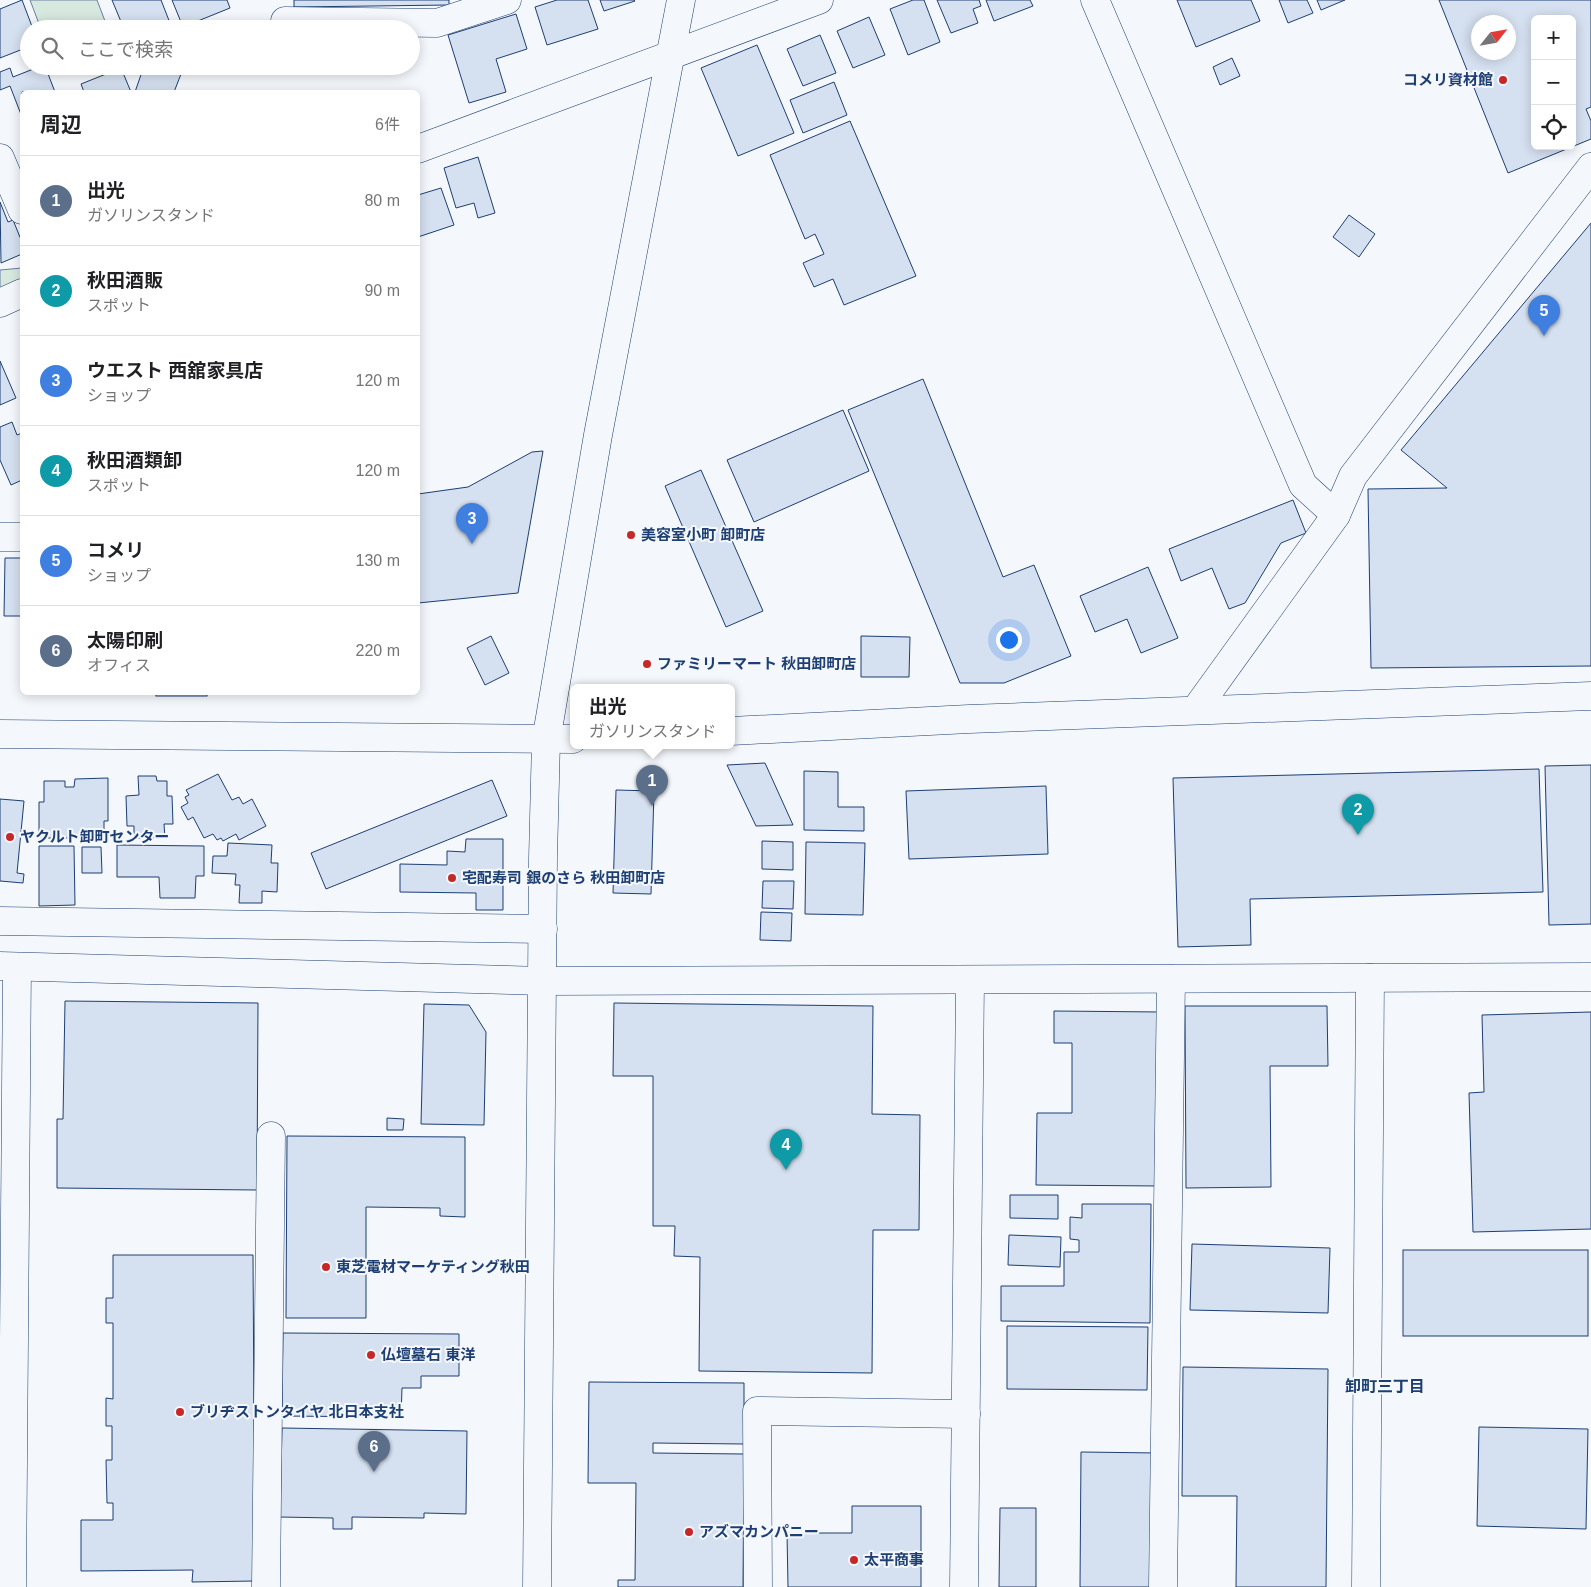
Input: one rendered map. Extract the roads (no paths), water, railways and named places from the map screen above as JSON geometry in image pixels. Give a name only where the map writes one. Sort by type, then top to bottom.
[{"type":"street","points":[[420,23],[437,23],[507,0]]},
{"type":"street","points":[[537,1587],[542,929],[546,740],[598,434],[681,0]]},
{"type":"street","points":[[420,148],[819,0]]},
{"type":"street","points":[[1095,0],[1303,486],[1336,515]]},
{"type":"street","points":[[0,158],[20,199]]},
{"type":"street","points":[[1196,709],[1336,515],[1353,476],[1591,168]]},
{"type":"street","points":[[0,303],[20,294]]},
{"type":"street","points":[[0,537],[20,537]]},
{"type":"street","points":[[735,731],[1196,709],[1591,696]]},
{"type":"street","points":[[0,734],[570,739]]},
{"type":"street","points":[[0,921],[542,929]]},
{"type":"street","points":[[12,1587],[7,1182],[8,966],[543,981],[970,981],[1591,977]]},
{"type":"street","points":[[1366,1587],[1370,978]]},
{"type":"street","points":[[1162,1587],[1171,979]]},
{"type":"street","points":[[964,1587],[970,981]]},
{"type":"street","points":[[266,1587],[271,1136]]},
{"type":"street","points":[[758,1587],[757,1411],[966,1414]]},
{"type":"place","name":"コメリ資材館","points":[[1503,80]]},
{"type":"place","name":"コメリ","points":[[1544,336]]},
{"type":"place","name":"美容室小町 卸町店","points":[[631,535]]},
{"type":"place","name":"ウエスト 西舘家具店","points":[[472,544]]},
{"type":"place","name":"ファミリーマート 秋田卸町店","points":[[647,664]]},
{"type":"place","name":"出光","points":[[652,806]]},
{"type":"place","name":"秋田酒販","points":[[1358,835]]},
{"type":"place","name":"ヤクルト卸町センター","points":[[10,837]]},
{"type":"place","name":"宅配寿司 銀のさら 秋田卸町店","points":[[452,878]]},
{"type":"place","name":"秋田酒類卸","points":[[786,1170]]},
{"type":"place","name":"東芝電材マーケティング秋田","points":[[326,1267]]},
{"type":"place","name":"仏壇墓石 東洋","points":[[371,1355]]},
{"type":"place","name":"ブリヂストンタイヤ 北日本支社","points":[[180,1412]]},
{"type":"place","name":"太陽印刷","points":[[374,1472]]},
{"type":"place","name":"アズマカンパニー","points":[[689,1532]]},
{"type":"place","name":"太平商事","points":[[854,1560]]},
{"type":"district","name":"卸町三丁目","points":[[1385,1386]]}]
